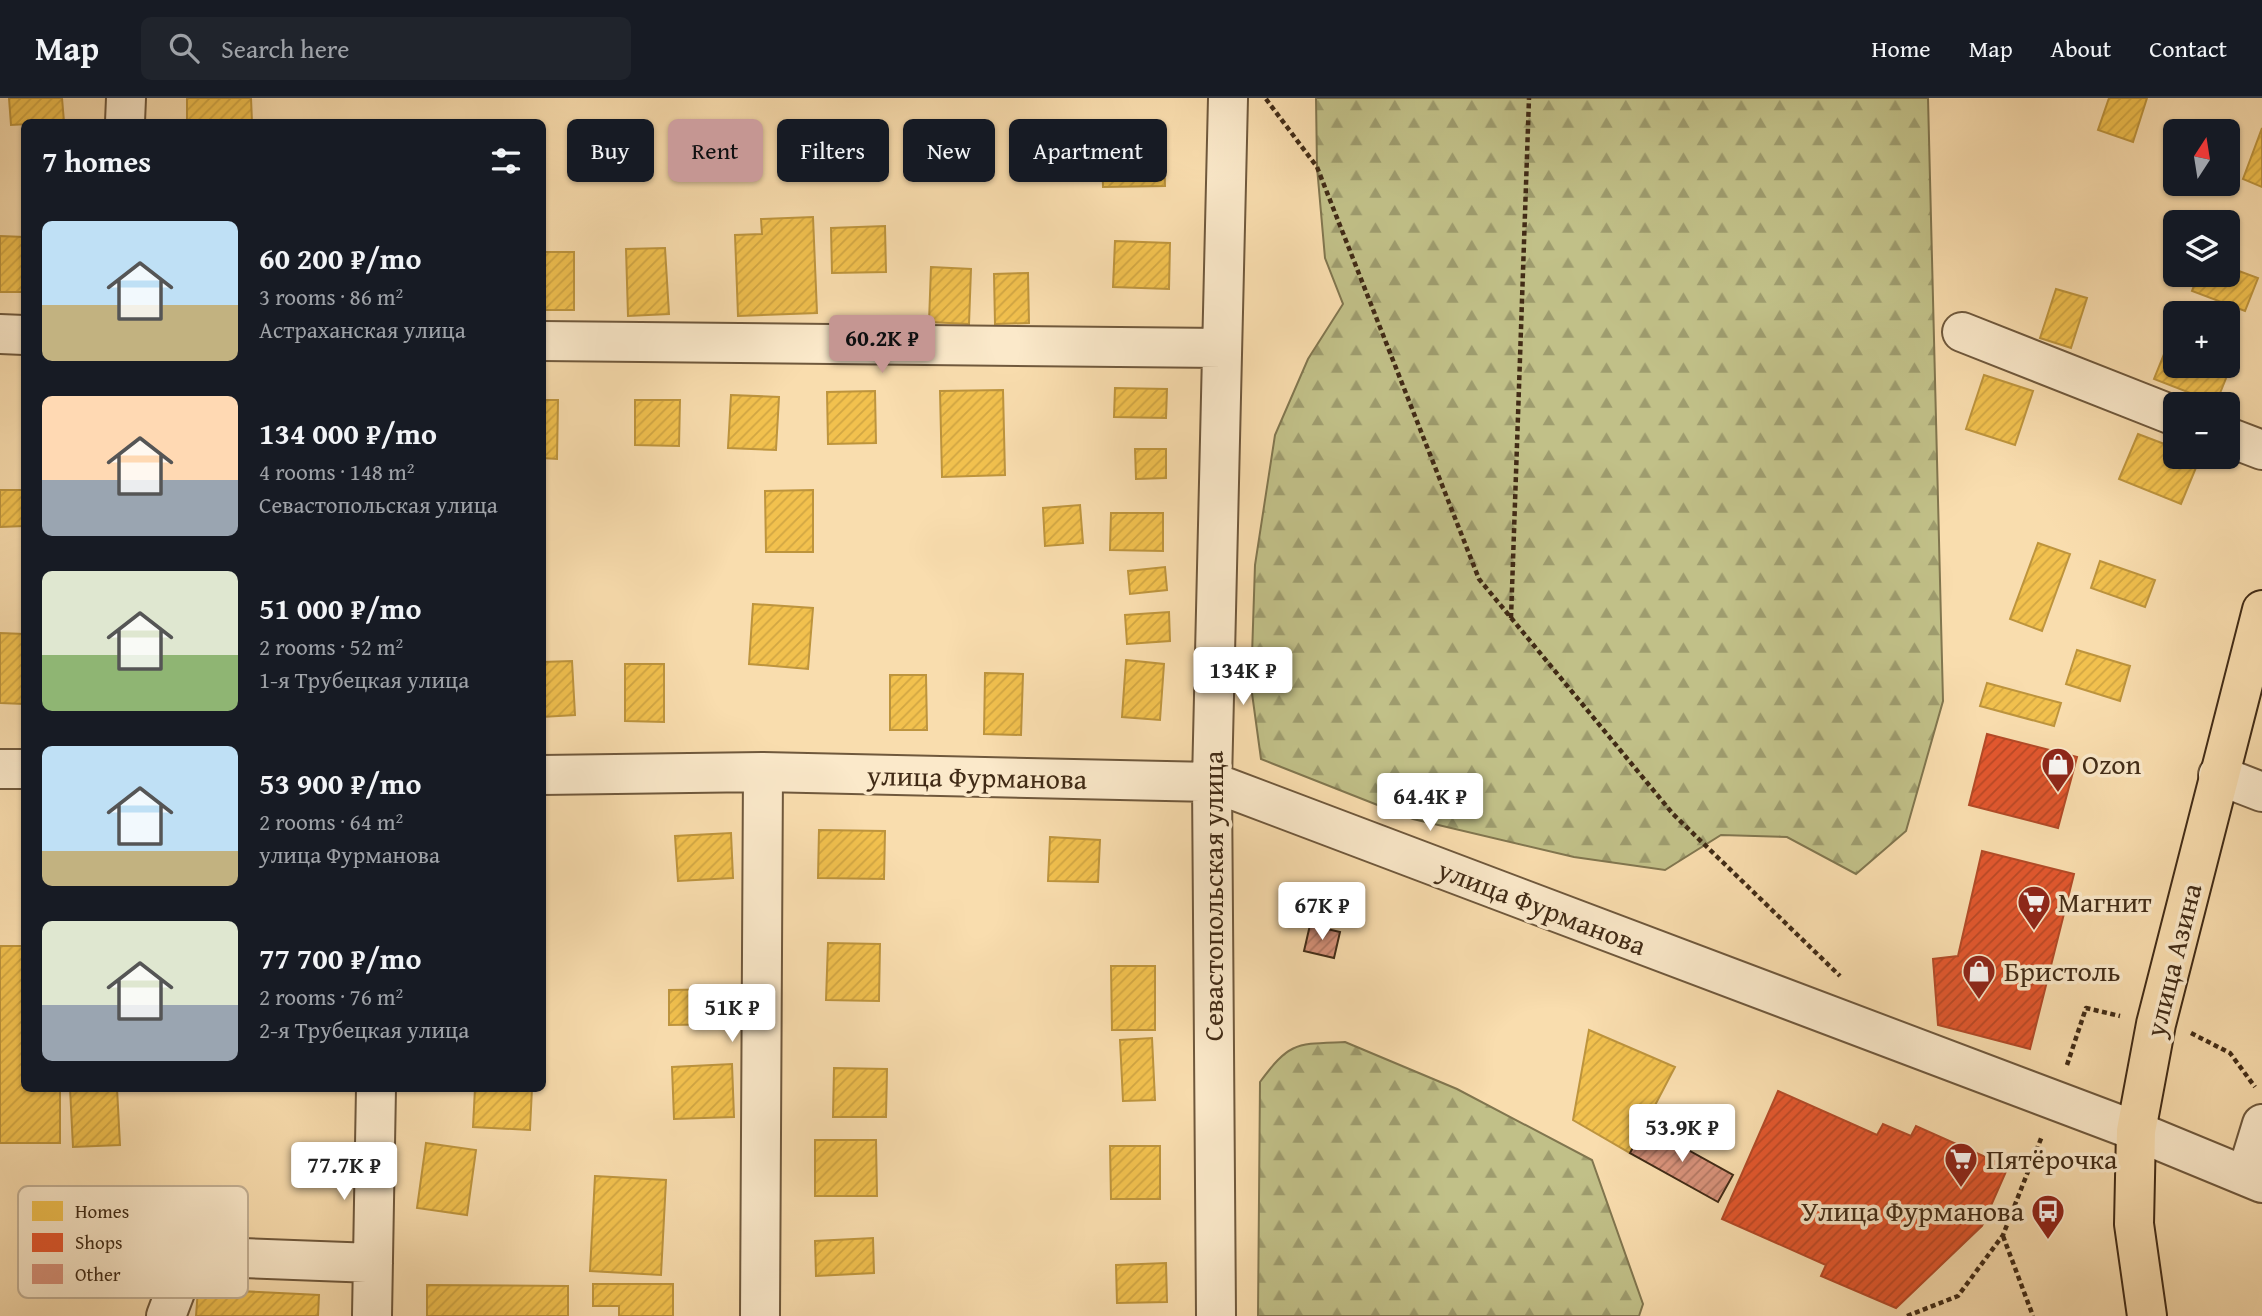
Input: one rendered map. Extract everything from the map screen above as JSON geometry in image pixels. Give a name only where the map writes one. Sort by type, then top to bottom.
[{"type":"main road","name":"улица Азина","points":[[2147,1316],[2134,1224],[2136,1131],[2156,1024],[2262,610]]},
{"type":"street","points":[[125,119],[126,98]]},
{"type":"street","name":"Севастопольская улица","points":[[1216,1316],[1212,782],[1228,98]]},
{"type":"street","points":[[1962,332],[2163,411]]},
{"type":"street","points":[[0,334],[21,335]]},
{"type":"street","points":[[546,341],[1222,348]]},
{"type":"street","points":[[2240,442],[2262,450]]},
{"type":"street","points":[[0,769],[21,769]]},
{"type":"street","points":[[760,1316],[763,772]]},
{"type":"street","name":"улица Фурманова","points":[[546,775],[763,772],[1212,782],[2136,1131],[2254,1179]]},
{"type":"street","points":[[2218,775],[2262,792]]},
{"type":"street","points":[[372,1316],[376,1092]]},
{"type":"street","points":[[2254,1179],[2262,1124]]},
{"type":"street","points":[[248,1257],[373,1262]]},
{"type":"street","points":[[166,1316],[173,1298]]},
{"type":"path","points":[[1266,98],[1317,167],[1479,579],[1673,814],[1846,983]]},
{"type":"path","points":[[1511,618],[1529,98]]},
{"type":"path","points":[[2184,1029],[2230,1053],[2262,1096]]},
{"type":"path","points":[[1907,1316],[1958,1296],[2003,1235],[2055,1102]]},
{"type":"path","points":[[2003,1235],[2033,1316]]},
{"type":"green space","points":[[1316,98],[1928,98],[1943,701],[1906,831],[1856,874],[1787,837],[1721,835],[1665,870],[1574,857],[1413,819],[1261,759],[1251,686],[1255,565],[1275,435],[1308,359],[1343,304],[1325,258],[1317,167]]},
{"type":"green space","points":[[1345,1042],[1457,1089],[1592,1160],[1643,1304],[1639,1316],[1258,1316],[1260,1082],[1279,1059],[1296,1047]]},
{"type":"building: Homes","points":[[9,98],[62,98],[64,119],[21,119],[21,124],[11,125]]},
{"type":"building: Homes","points":[[187,98],[251,98],[252,119],[187,119]]},
{"type":"building: Homes","points":[[2109,98],[2147,98],[2133,142],[2098,130]]},
{"type":"building: Homes","points":[[2262,128],[2262,187],[2243,179]]},
{"type":"building: Homes","points":[[1103,182],[1165,182],[1165,186],[1103,187]]},
{"type":"building: Homes","points":[[813,217],[817,313],[738,316],[735,235],[762,234],[761,219]]},
{"type":"building: Homes","points":[[885,226],[886,272],[832,273],[831,228]]},
{"type":"building: Homes","points":[[0,236],[21,237],[21,292],[0,292]]},
{"type":"building: Homes","points":[[1115,241],[1170,243],[1169,289],[1113,287]]},
{"type":"building: Homes","points":[[665,248],[669,314],[628,316],[626,249]]},
{"type":"building: Homes","points":[[546,252],[574,252],[574,310],[546,310]]},
{"type":"building: Homes","points":[[931,267],[971,269],[969,324],[929,322]]},
{"type":"building: Homes","points":[[2240,271],[2258,278],[2245,311],[2240,309],[2240,301],[2218,301],[2192,291],[2194,287],[2240,287]]},
{"type":"building: Homes","points":[[1028,273],[1029,323],[995,324],[994,274]]},
{"type":"building: Homes","points":[[2056,289],[2087,298],[2071,348],[2040,338]]},
{"type":"building: Homes","points":[[2163,357],[2163,378],[2226,378],[2220,392],[2188,392],[2154,379]]},
{"type":"building: Homes","points":[[1984,375],[2033,391],[2015,445],[1966,429]]},
{"type":"building: Homes","points":[[1115,388],[1167,389],[1166,418],[1114,417]]},
{"type":"building: Homes","points":[[1003,390],[1005,475],[942,477],[940,391]]},
{"type":"building: Homes","points":[[875,391],[876,443],[828,444],[827,392]]},
{"type":"building: Homes","points":[[731,395],[779,397],[776,450],[728,448]]},
{"type":"building: Homes","points":[[546,400],[558,400],[557,459],[546,458]]},
{"type":"building: Homes","points":[[635,400],[680,400],[679,446],[635,445]]},
{"type":"building: Homes","points":[[2138,434],[2163,443],[2163,469],[2195,469],[2181,504],[2119,479]]},
{"type":"building: Homes","points":[[1135,449],[1166,449],[1166,478],[1136,479]]},
{"type":"building: Homes","points":[[0,490],[21,490],[21,526],[0,527]]},
{"type":"building: Homes","points":[[813,490],[813,552],[766,552],[765,491]]},
{"type":"building: Homes","points":[[1080,505],[1083,543],[1045,546],[1043,508]]},
{"type":"building: Homes","points":[[1111,513],[1163,513],[1163,551],[1110,550]]},
{"type":"building: Homes","points":[[2038,543],[2070,554],[2042,631],[2010,619]]},
{"type":"building: Homes","points":[[2100,561],[2155,580],[2145,607],[2091,588]]},
{"type":"building: Homes","points":[[1165,567],[1167,590],[1130,594],[1128,571]]},
{"type":"building: Homes","points":[[753,604],[813,608],[808,669],[749,664]]},
{"type":"building: Homes","points":[[1169,612],[1170,641],[1127,644],[1125,615]]},
{"type":"building: Homes","points":[[0,633],[21,634],[21,704],[0,703]]},
{"type":"building: Homes","points":[[2077,650],[2130,666],[2120,701],[2066,684]]},
{"type":"building: Homes","points":[[1126,660],[1164,664],[1160,720],[1122,717]]},
{"type":"building: Homes","points":[[572,661],[575,715],[546,717],[546,662]]},
{"type":"building: Homes","points":[[625,664],[664,664],[664,722],[625,721]]},
{"type":"building: Homes","points":[[985,673],[1023,674],[1021,735],[984,734]]},
{"type":"building: Homes","points":[[890,675],[926,675],[927,730],[890,730]]},
{"type":"building: Homes","points":[[1987,683],[2061,703],[2054,726],[1980,706]]},
{"type":"building: Homes","points":[[819,830],[885,831],[884,879],[818,878]]},
{"type":"building: Homes","points":[[731,833],[733,878],[678,881],[675,836]]},
{"type":"building: Homes","points":[[1050,837],[1100,840],[1098,882],[1048,881]]},
{"type":"building: Homes","points":[[828,943],[880,944],[879,1001],[826,1000]]},
{"type":"building: Homes","points":[[0,946],[21,946],[21,1092],[60,1092],[60,1143],[0,1143]]},
{"type":"building: Homes","points":[[1111,966],[1155,966],[1155,1030],[1112,1030]]},
{"type":"building: Homes","points":[[731,989],[732,1024],[669,1025],[669,990]]},
{"type":"building: Homes","points":[[1589,1030],[1675,1067],[1630,1153],[1573,1120]]},
{"type":"building: Homes","points":[[1152,1038],[1155,1100],[1123,1101],[1120,1040]]},
{"type":"building: Homes","points":[[732,1064],[734,1117],[674,1119],[672,1067]]},
{"type":"building: Homes","points":[[834,1068],[887,1069],[886,1117],[833,1117]]},
{"type":"building: Homes","points":[[70,1092],[117,1092],[120,1145],[73,1147]]},
{"type":"building: Homes","points":[[475,1092],[532,1092],[530,1130],[473,1127]]},
{"type":"building: Homes","points":[[815,1140],[876,1140],[877,1196],[815,1196]]},
{"type":"building: Homes","points":[[426,1143],[476,1150],[467,1215],[417,1208]]},
{"type":"building: Homes","points":[[1110,1146],[1160,1146],[1160,1199],[1111,1199]]},
{"type":"building: Homes","points":[[595,1176],[666,1180],[661,1275],[590,1271]]},
{"type":"building: Homes","points":[[873,1238],[874,1273],[816,1276],[815,1241]]},
{"type":"building: Homes","points":[[1166,1263],[1167,1302],[1117,1303],[1116,1265]]},
{"type":"building: Homes","points":[[593,1284],[673,1284],[673,1316],[619,1316],[619,1306],[593,1306]]},
{"type":"building: Homes","points":[[427,1285],[568,1286],[568,1316],[427,1316]]},
{"type":"building: Homes","points":[[248,1291],[319,1295],[318,1316],[196,1316],[197,1298],[248,1298]]},
{"type":"building: Shops","points":[[1987,734],[2077,757],[2058,828],[1969,805]]},
{"type":"building: Shops","points":[[1982,851],[2074,874],[2030,1049],[1938,1025],[1933,959],[1958,956]]},
{"type":"building: Shops","points":[[1778,1091],[1877,1135],[1883,1124],[1911,1136],[1916,1126],[2008,1167],[1982,1226],[1896,1308],[1821,1276],[1826,1265],[1722,1219]]},
{"type":"building: Other","points":[[1310,925],[1340,932],[1334,958],[1304,951]]},
{"type":"building: Other","points":[[1645,1126],[1733,1175],[1718,1202],[1630,1153]]},
{"type":"place","name":"Ozon","points":[[2058,794]]},
{"type":"place","name":"Магнит","points":[[2034,932]]},
{"type":"place","name":"Бристоль","points":[[1979,1001]]},
{"type":"place","name":"Пятёрочка","points":[[1961,1189]]},
{"type":"place","name":"Улица Фурманова","points":[[2048,1241]]}]
